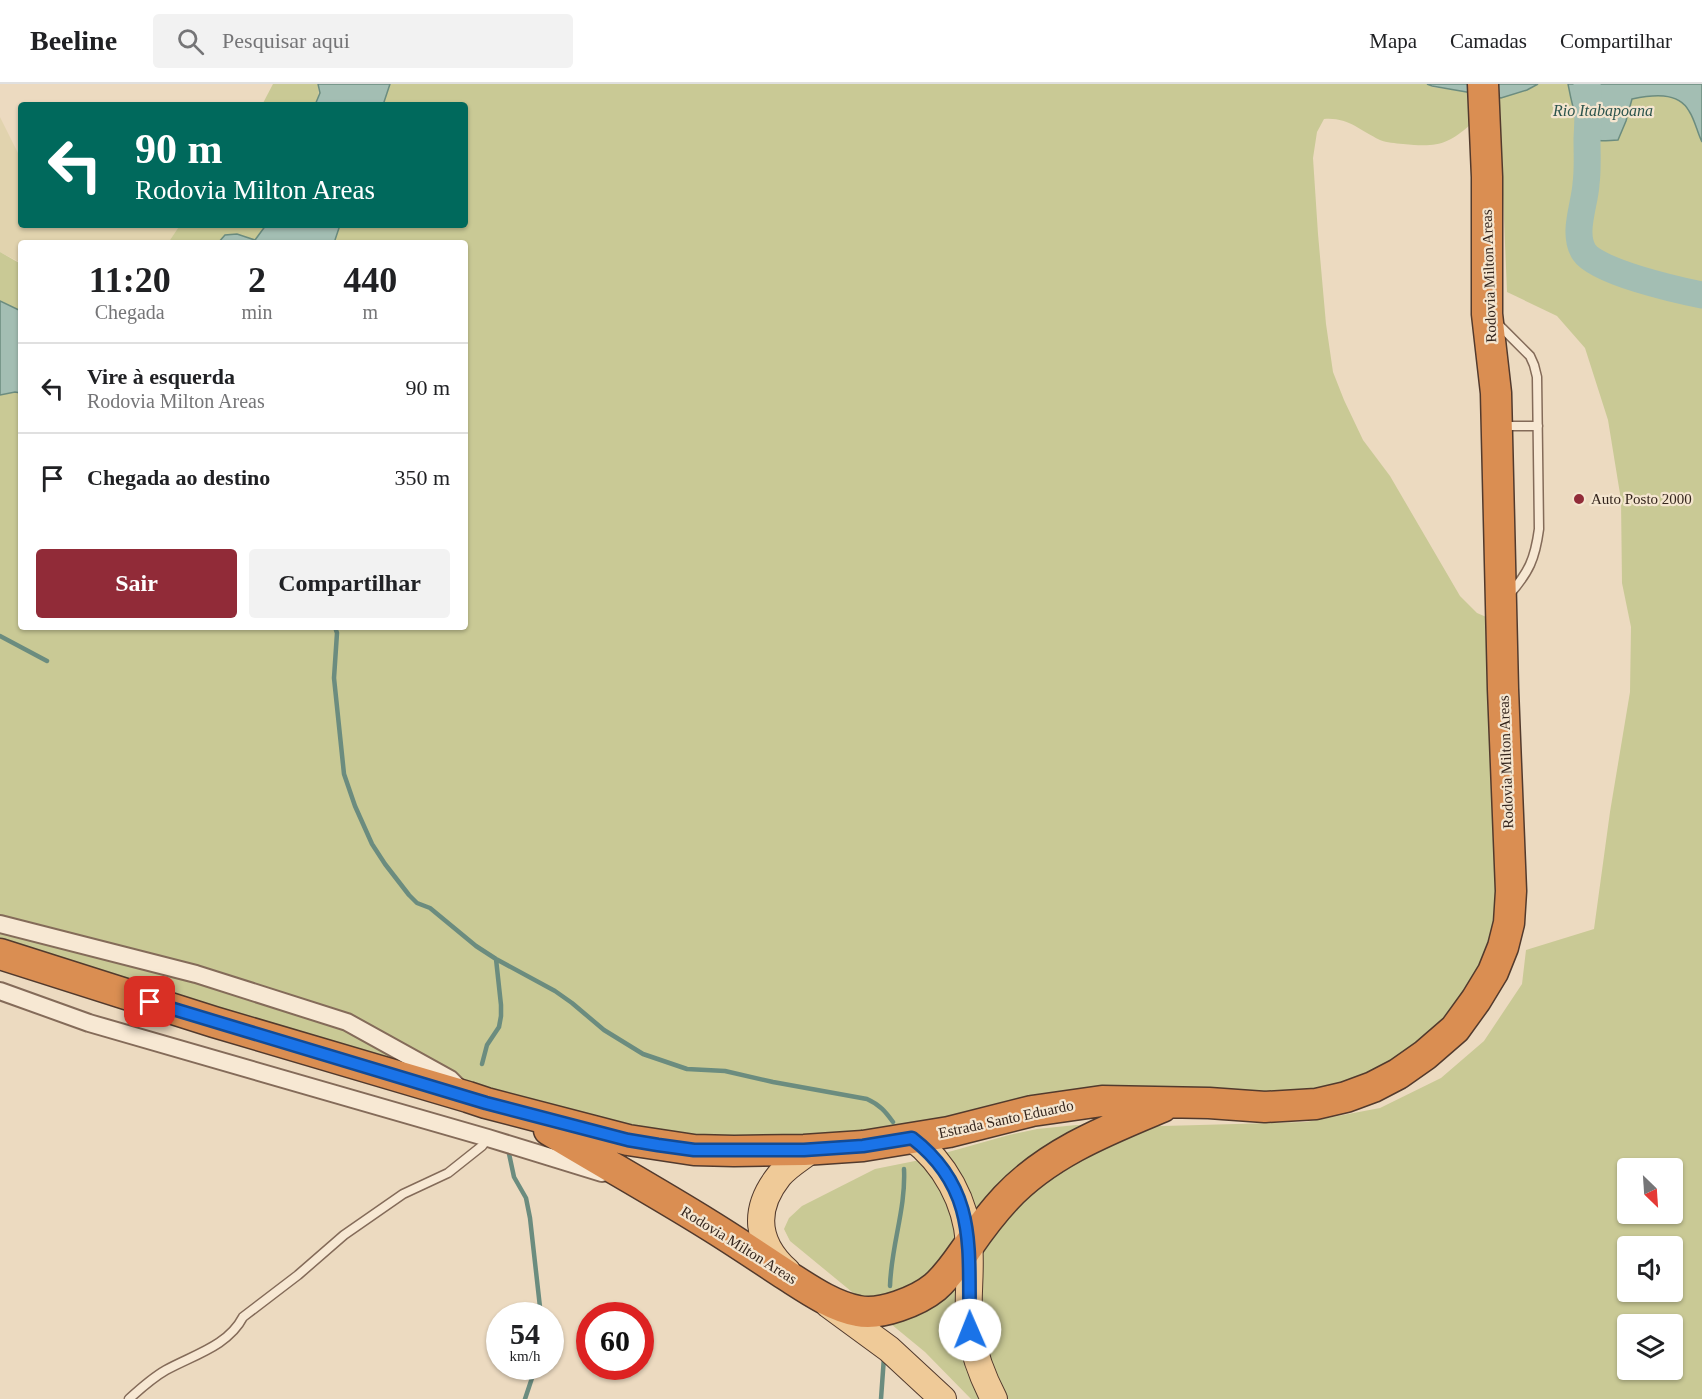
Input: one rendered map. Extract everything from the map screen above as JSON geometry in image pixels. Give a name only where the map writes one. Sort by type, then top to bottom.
[{"type":"highway","name":"Rodovia Milton Areas","points":[[1173,1102],[1281,1107],[1317,1104],[1373,1087],[1398,1074],[1425,1055],[1455,1029],[1494,972],[1503,947],[1509,923],[1511,891],[1496,393],[1487,314],[1487,177],[1483,84]]},
{"type":"highway","name":"Rodovia Milton Areas","points":[[0,954],[214,1022],[520,1113],[628,1140],[694,1150],[734,1151],[863,1146],[912,1138]]},
{"type":"highway","name":"Estrada Santo Eduardo","points":[[912,1138],[949,1132],[1032,1111],[1102,1101],[1173,1102]]},
{"type":"highway","points":[[805,1288],[842,1307],[862,1312],[912,1301],[934,1287],[957,1263],[1006,1198],[1031,1175],[1065,1152],[1105,1131],[1173,1102]]},
{"type":"highway","name":"Rodovia Milton Areas","points":[[520,1113],[709,1225],[805,1288]]},
{"type":"main road","points":[[912,1138],[926,1149],[952,1184],[962,1205],[970,1244],[970,1330],[978,1361],[994,1399]]},
{"type":"main road","points":[[805,1288],[778,1263],[760,1228],[769,1192],[780,1175],[811,1149]]},
{"type":"main road","name":"Rodovia Milton Areas","points":[[805,1288],[889,1349],[943,1399]]},
{"type":"street","points":[[0,924],[196,974],[347,1022],[450,1079],[468,1097]]},
{"type":"street","points":[[0,991],[89,1023],[488,1138],[642,1186]]},
{"type":"lane","points":[[1487,314],[1530,356],[1537,377],[1539,529],[1537,547],[1531,566],[1501,604]]},
{"type":"lane","points":[[1497,426],[1538,426]]},
{"type":"lane","points":[[129,1399],[159,1374],[223,1340],[243,1317],[298,1275],[344,1235],[403,1194],[448,1173],[482,1146],[488,1138]]},
{"type":"shaded area","points":[[0,117],[18,153],[18,228],[178,228],[170,240],[18,240],[18,261],[0,252]]},
{"type":"green space","points":[[273,84],[318,84],[317,102],[264,102]]},
{"type":"green space","points":[[390,84],[1427,84],[1432,87],[1469,92],[1471,124],[1447,141],[1432,145],[1388,142],[1347,122],[1324,119],[1317,132],[1313,158],[1326,324],[1333,372],[1363,440],[1390,476],[1460,596],[1477,613],[1491,619],[1500,904],[1487,955],[1453,1013],[1419,1047],[1369,1076],[1324,1090],[925,1124],[810,1144],[706,1147],[524,1106],[0,941],[0,395],[18,392],[18,630],[468,630],[468,240],[335,240],[339,228],[468,228],[468,102],[384,102]]},
{"type":"green space","points":[[1538,84],[1568,84],[1582,133],[1593,140],[1618,139],[1632,99],[1655,95],[1680,99],[1689,110],[1702,142],[1702,1399],[971,1399],[925,1352],[790,1241],[784,1229],[789,1218],[802,1206],[875,1169],[920,1160],[1037,1129],[1076,1125],[1127,1127],[1306,1122],[1380,1108],[1441,1078],[1484,1041],[1522,984],[1526,950],[1594,929],[1630,692],[1631,627],[1622,583],[1621,500],[1608,420],[1585,348],[1557,316],[1507,292],[1499,97],[1527,90]]},
{"type":"green space","points":[[178,228],[264,228],[255,240],[237,234],[225,235],[221,240],[170,240]]},
{"type":"green space","points":[[0,252],[18,262],[18,310],[0,301]]},
{"type":"water","points":[[318,84],[390,84],[384,102],[316,102],[320,93]]},
{"type":"water","name":"Rio Itabapoana","points":[[1427,84],[1538,84],[1501,98]]},
{"type":"water","name":"Rio Itabapoana","points":[[1568,84],[1702,84],[1702,142],[1689,111],[1678,100],[1664,96],[1632,99],[1618,140],[1594,140],[1583,132],[1579,124]]},
{"type":"water","points":[[264,228],[339,228],[335,240],[255,240]]},
{"type":"water","points":[[237,234],[255,240],[221,240],[225,235]]},
{"type":"water","points":[[0,301],[18,310],[18,392],[0,395]]},
{"type":"waterway","name":"Rio Itabapoana","points":[[1587,84],[1587,173],[1579,227],[1584,252],[1592,259],[1620,273],[1702,295]]},
{"type":"waterway","points":[[336,630],[334,678],[344,774],[372,844],[417,903],[430,908],[476,946],[496,959],[555,991],[604,1030],[643,1054],[687,1069],[725,1071],[867,1099],[882,1109],[893,1122]]},
{"type":"waterway","points":[[0,636],[47,661]]},
{"type":"waterway","points":[[482,1064],[487,1045],[499,1027],[501,1016],[496,959]]},
{"type":"waterway","points":[[508,1149],[514,1177],[526,1198],[539,1302]]},
{"type":"waterway","points":[[890,1286],[903,1199],[904,1169]]},
{"type":"waterway","points":[[881,1399],[884,1357]]},
{"type":"waterway","points":[[525,1399],[531,1380]]},
{"type":"place","name":"Auto Posto 2000","points":[[1579,499]]},
{"type":"route","points":[[150,1002],[520,1113],[628,1140],[694,1150],[734,1151],[863,1146],[912,1138],[926,1149],[938,1164],[952,1184],[962,1205],[970,1244],[970,1330]]}]
